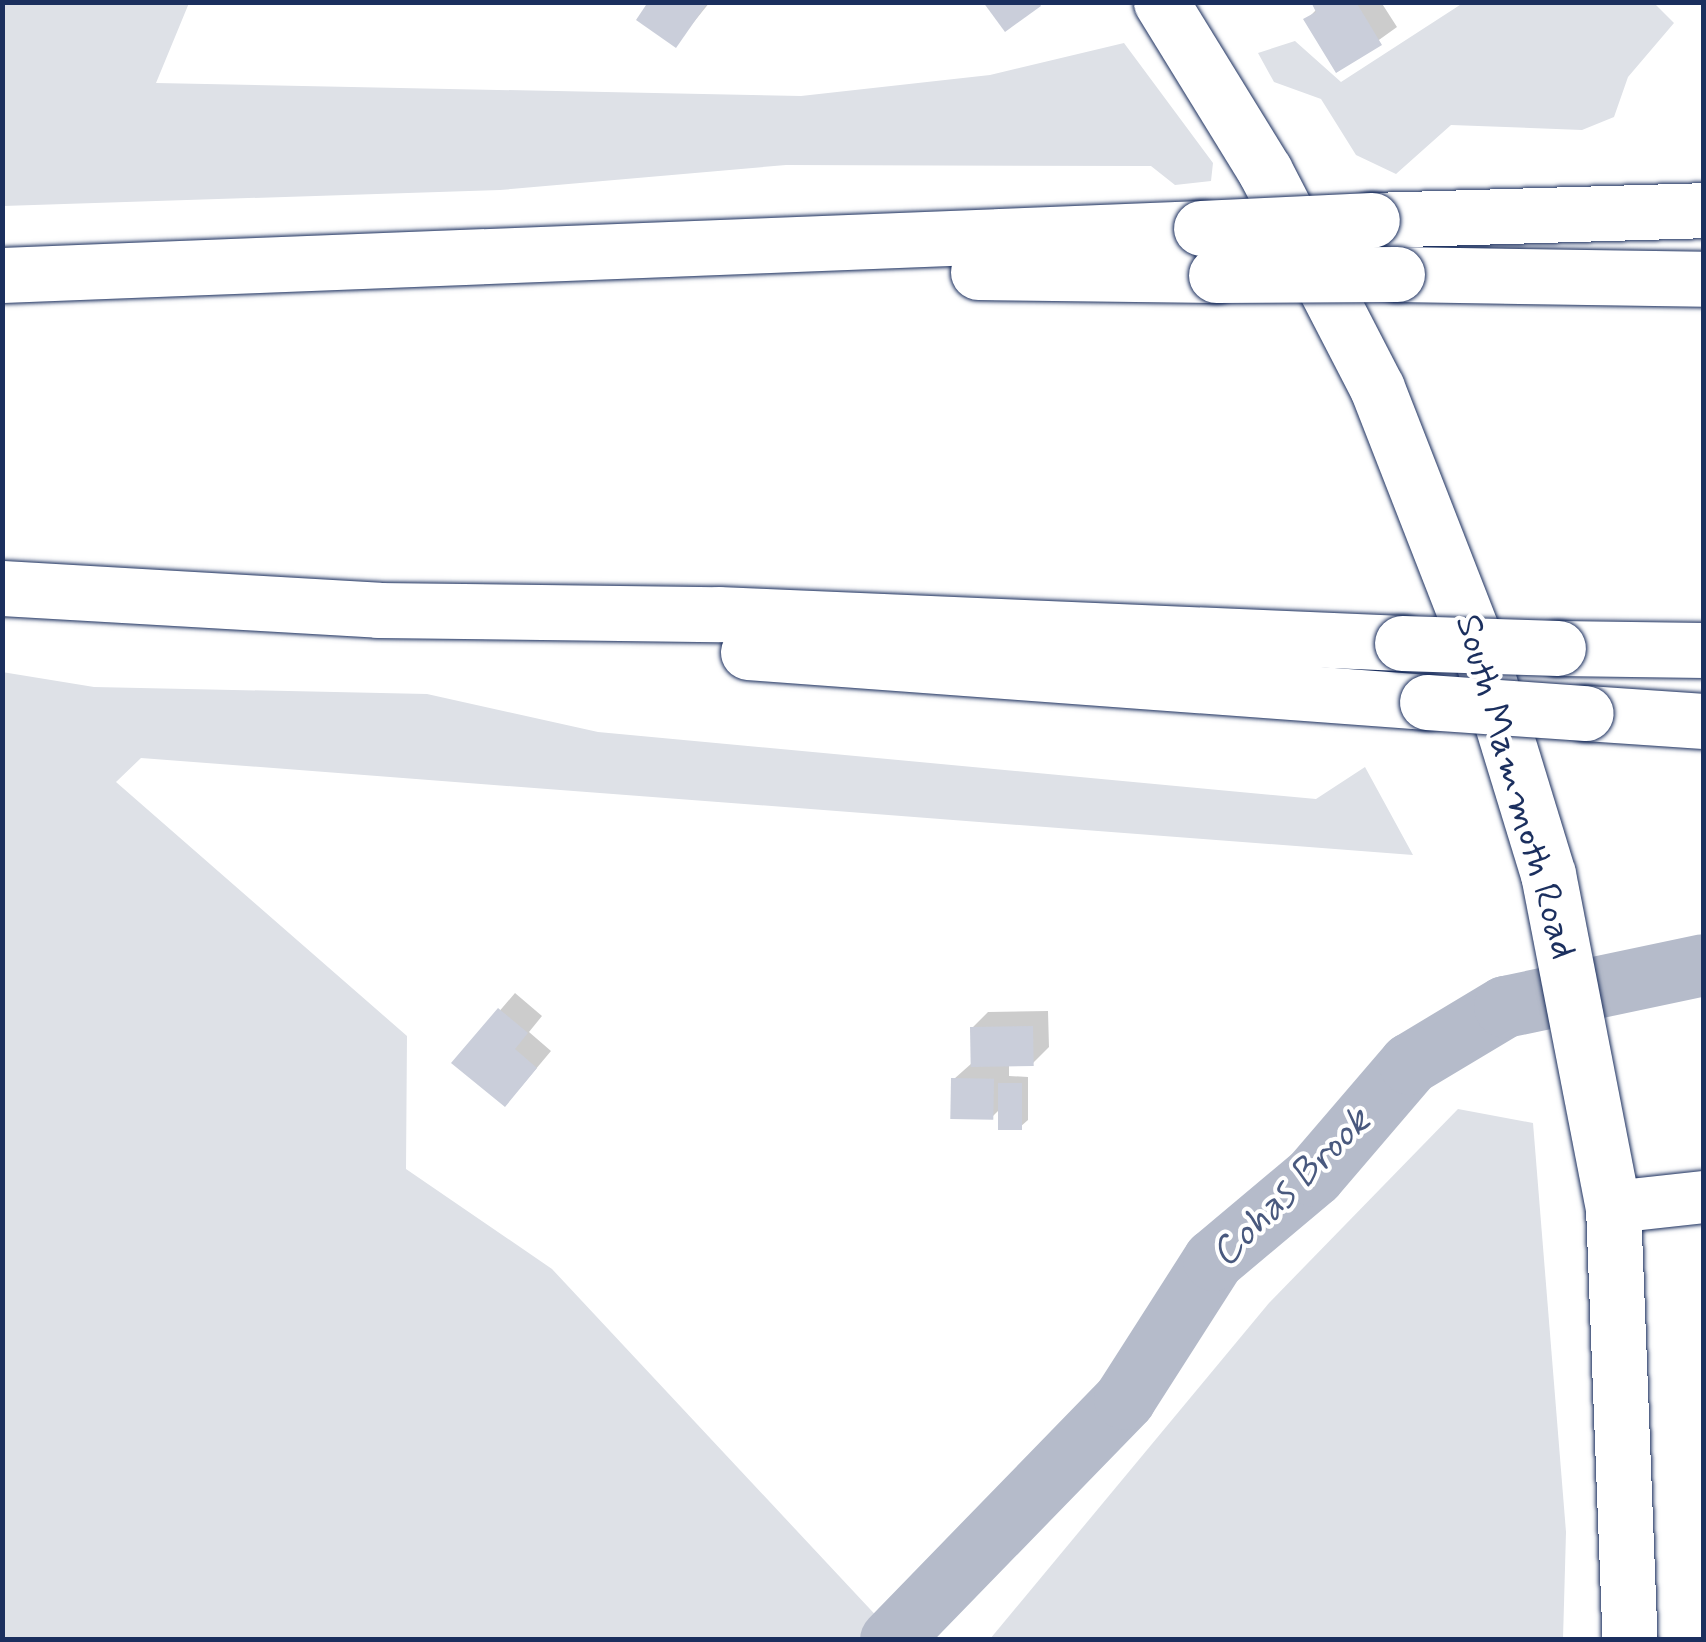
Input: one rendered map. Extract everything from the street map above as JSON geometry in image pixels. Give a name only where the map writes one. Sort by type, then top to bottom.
[{"type":"main road","name":"South Mammoth Road","points":[[1161,2],[1265,171],[1376,388],[1480,652],[1564,941],[1614,1207],[1630,1640]]},
{"type":"main road","points":[[1208,252],[1372,220],[1704,210]]},
{"type":"main road","points":[[2,275],[396,263],[1208,252],[1397,274],[1704,279]]},
{"type":"main road","points":[[2,588],[378,610],[718,614],[1402,643],[1704,650]]},
{"type":"main road","points":[[378,610],[752,652],[1704,721]]},
{"type":"street","points":[[1614,1207],[1704,1197]]},
{"type":"shaded area","points":[[2,3],[189,3],[156,83],[801,96],[990,75],[1124,43],[1213,163],[1211,181],[1175,185],[1151,166],[786,165],[500,190],[3,206]]},
{"type":"shaded area","points":[[1463,3],[1654,3],[1674,23],[1628,77],[1614,117],[1582,130],[1451,125],[1396,174],[1356,155],[1321,99],[1274,82],[1258,53],[1295,41],[1341,82]]},
{"type":"shaded area","points":[[2,672],[94,687],[427,694],[598,732],[1316,799],[1365,767],[1413,855],[141,758],[116,782],[407,1036],[406,1169],[552,1269],[898,1639],[3,1639]]},
{"type":"shaded area","points":[[1458,1109],[1533,1123],[1566,1532],[1563,1639],[990,1639],[1269,1303]]},
{"type":"building","points":[[648,2],[708,2],[676,48],[636,20]]},
{"type":"building","points":[[983,2],[1039,2],[1041,6],[1005,32]]},
{"type":"building","points":[[1311,2],[1356,2],[1382,45],[1336,73],[1303,19],[1316,12]]},
{"type":"building","points":[[498,1008],[528,1033],[515,1049],[537,1068],[505,1107],[451,1063]]},
{"type":"building","points":[[1033,1026],[1034,1066],[971,1067],[970,1027]]},
{"type":"building","points":[[951,1078],[994,1079],[993,1120],[950,1119]]},
{"type":"building","points":[[998,1083],[1022,1083],[1022,1130],[998,1130]]},
{"type":"waterway","name":"Cohas Brook","points":[[891,1640],[1125,1399],[1214,1260],[1314,1176],[1410,1064],[1505,1007],[1704,965]]}]
